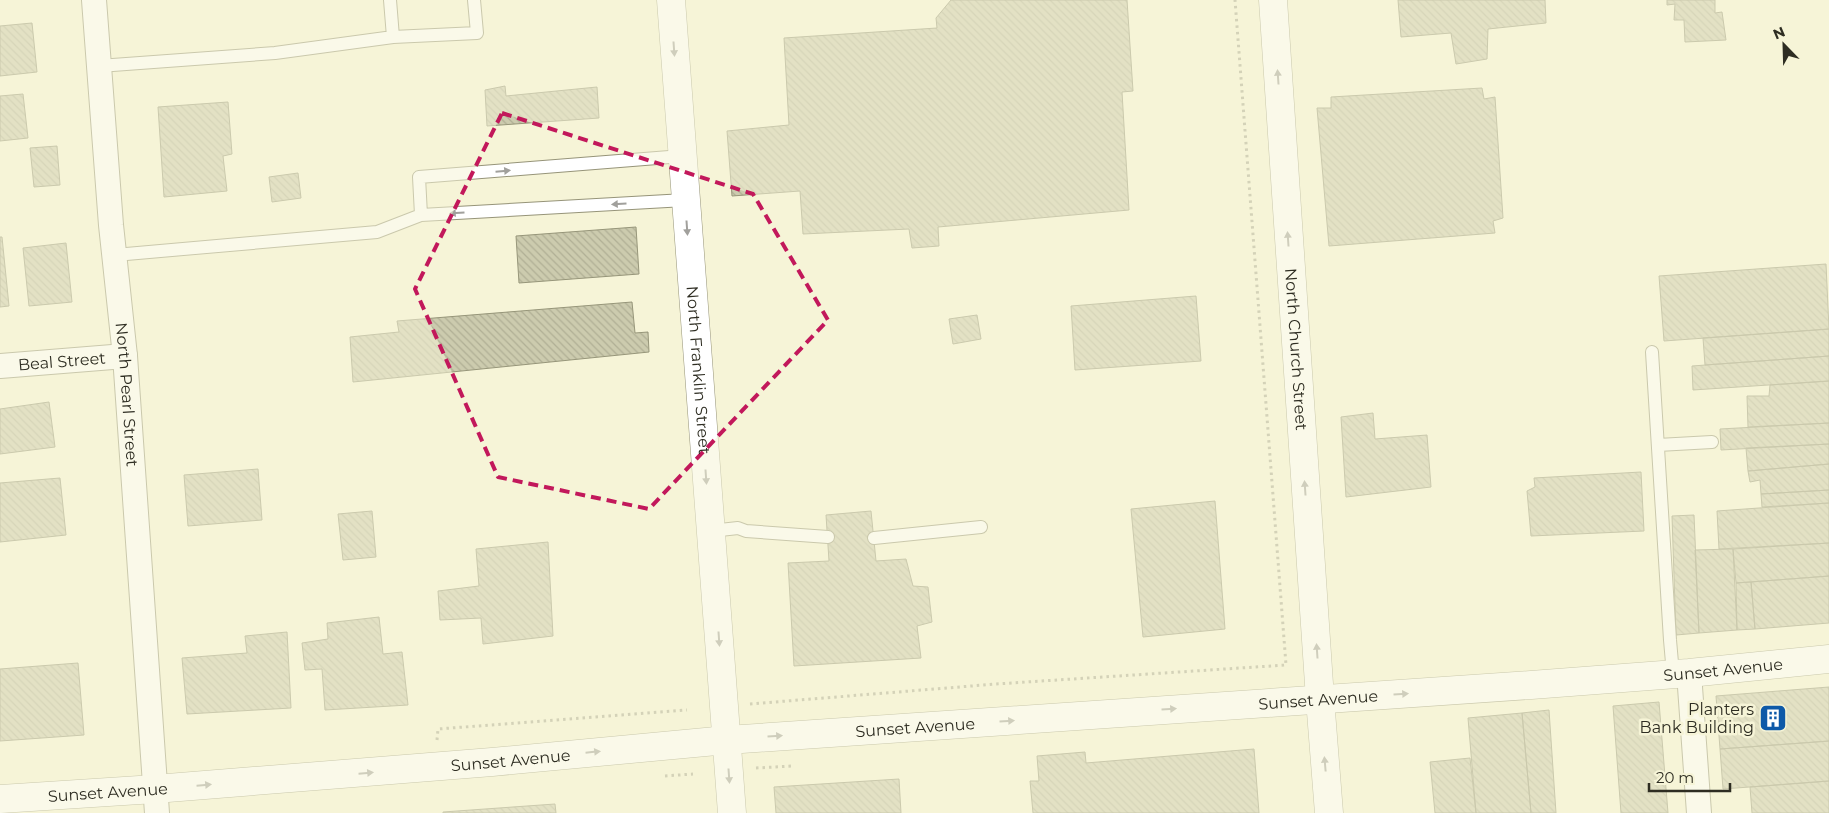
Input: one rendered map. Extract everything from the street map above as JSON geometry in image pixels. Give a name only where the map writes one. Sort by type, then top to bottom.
[{"type":"main road","name":"North Franklin Street","points":[[670,0],[732,813]]},
{"type":"main road","name":"North Church Street","points":[[1273,0],[1329,813]]},
{"type":"main road","name":"Sunset Avenue","points":[[0,799],[156,801],[492,762],[727,740],[1681,674],[1829,659]]},
{"type":"street","name":"North Pearl Street","points":[[94,0],[114,255],[125,356],[156,801]]},
{"type":"street","name":"Beal Street","points":[[0,366],[125,356]]},
{"type":"street","points":[[1681,674],[1699,813]]},
{"type":"lane","points":[[390,0],[393,37]]},
{"type":"lane","points":[[99,66],[274,53],[393,37],[477,33],[474,0]]},
{"type":"lane","points":[[421,215],[420,177],[682,156]]},
{"type":"lane","points":[[114,255],[377,232],[421,215],[685,200]]},
{"type":"lane","points":[[1652,352],[1670,640],[1681,674]]},
{"type":"lane","points":[[1658,445],[1712,442]]},
{"type":"lane","points":[[711,531],[738,528],[746,531],[828,537]]},
{"type":"lane","points":[[874,538],[981,528]]},
{"type":"path","points":[[750,694],[750,704],[996,684],[1286,665],[1235,0]]},
{"type":"highlighted area","points":[[502,113],[753,194],[828,320],[649,509],[498,477],[415,289]]},
{"type":"building","points":[[951,0],[1127,0],[1133,91],[1122,92],[1129,210],[938,227],[939,246],[912,248],[909,229],[803,234],[800,191],[732,196],[727,131],[789,125],[784,38],[937,28],[936,18]]},
{"type":"building","points":[[1398,0],[1545,0],[1546,23],[1488,29],[1487,59],[1456,64],[1451,33],[1401,37]]},
{"type":"building","points":[[1667,0],[1715,0],[1715,13],[1722,12],[1726,40],[1685,42],[1684,20],[1674,20],[1675,4],[1667,5]]},
{"type":"building","points":[[32,23],[37,72],[0,76],[0,26]]},
{"type":"building","points":[[505,86],[506,96],[597,87],[599,118],[487,126],[485,90]]},
{"type":"building","points":[[1482,88],[1484,99],[1495,97],[1503,218],[1493,221],[1495,233],[1329,246],[1317,108],[1331,108],[1331,97]]},
{"type":"building","points":[[23,94],[28,138],[0,141],[0,96]]},
{"type":"building","points":[[228,102],[232,154],[223,156],[227,191],[164,197],[158,107]]},
{"type":"building","points":[[57,146],[60,185],[34,187],[30,148]]},
{"type":"building","points":[[298,173],[301,198],[272,202],[269,177]]},
{"type":"building","points":[[636,227],[639,274],[519,283],[516,236]]},
{"type":"building","points":[[0,237],[2,237],[9,306],[0,307]]},
{"type":"building","points":[[66,243],[72,302],[29,306],[23,248]]},
{"type":"building","points":[[1826,264],[1829,329],[1664,341],[1659,276]]},
{"type":"building","points":[[1196,296],[1201,361],[1075,370],[1071,306]]},
{"type":"building","points":[[632,302],[635,333],[648,332],[649,352],[353,382],[350,337],[399,332],[397,321]]},
{"type":"building","points":[[977,315],[981,339],[953,344],[949,319]]},
{"type":"building","points":[[1829,329],[1829,356],[1705,365],[1703,338]]},
{"type":"building","points":[[1829,356],[1829,381],[1693,390],[1692,366]]},
{"type":"building","points":[[1829,381],[1829,423],[1748,427],[1747,396],[1769,396],[1770,385]]},
{"type":"building","points":[[49,402],[55,447],[0,454],[0,409]]},
{"type":"building","points":[[1373,413],[1375,439],[1427,435],[1431,487],[1346,497],[1341,417]]},
{"type":"building","points":[[1829,423],[1829,444],[1721,450],[1720,429]]},
{"type":"building","points":[[1829,444],[1829,464],[1748,471],[1746,448]]},
{"type":"building","points":[[1829,464],[1829,490],[1761,494],[1760,480],[1750,482],[1748,471]]},
{"type":"building","points":[[258,469],[262,520],[188,526],[184,475]]},
{"type":"building","points":[[1641,472],[1644,531],[1531,536],[1527,491],[1535,487],[1534,478]]},
{"type":"building","points":[[60,478],[66,535],[0,542],[0,483]]},
{"type":"building","points":[[1829,490],[1829,503],[1762,507],[1761,494]]},
{"type":"building","points":[[1215,501],[1225,629],[1143,637],[1131,509]]},
{"type":"building","points":[[1829,503],[1829,543],[1719,549],[1717,511]]},
{"type":"building","points":[[372,511],[376,557],[343,560],[338,514]]},
{"type":"building","points":[[871,511],[876,561],[906,559],[913,586],[928,587],[932,622],[917,626],[921,658],[794,666],[788,563],[829,561],[826,515]]},
{"type":"building","points":[[1694,515],[1699,633],[1676,635],[1672,516]]},
{"type":"building","points":[[548,542],[553,636],[483,644],[481,618],[440,620],[438,591],[479,586],[476,549]]},
{"type":"building","points":[[1829,543],[1829,576],[1736,583],[1733,549]]},
{"type":"building","points":[[1733,549],[1737,630],[1699,633],[1695,550]]},
{"type":"building","points":[[1829,576],[1829,623],[1755,629],[1751,582]]},
{"type":"building","points":[[1751,582],[1755,629],[1737,630],[1736,583]]},
{"type":"building","points":[[379,617],[383,654],[402,652],[408,705],[325,710],[322,669],[305,670],[302,643],[328,639],[327,623]]},
{"type":"building","points":[[287,632],[291,708],[187,714],[182,658],[247,653],[245,636]]},
{"type":"building","points":[[78,663],[84,735],[0,741],[0,669]]},
{"type":"building","name":"Planters Bank Building","points":[[1829,687],[1829,741],[1720,749],[1716,696]]},
{"type":"building","points":[[1659,702],[1668,813],[1621,813],[1613,706]]},
{"type":"building","points":[[1549,710],[1556,813],[1531,813],[1522,713]]},
{"type":"building","points":[[1522,713],[1531,813],[1476,813],[1468,718]]},
{"type":"building","points":[[1829,741],[1829,781],[1723,789],[1720,749]]},
{"type":"building","points":[[1254,749],[1259,813],[1033,813],[1030,781],[1039,781],[1037,756],[1085,752],[1086,763]]},
{"type":"building","points":[[1470,758],[1476,813],[1435,813],[1430,762]]},
{"type":"building","points":[[899,779],[901,813],[776,813],[774,787]]},
{"type":"building","points":[[1829,781],[1829,813],[1752,813],[1750,787]]},
{"type":"building","points":[[555,804],[556,813],[443,813],[443,812]]},
{"type":"place","name":"Planters Bank Building","points":[[1773,718]]}]
